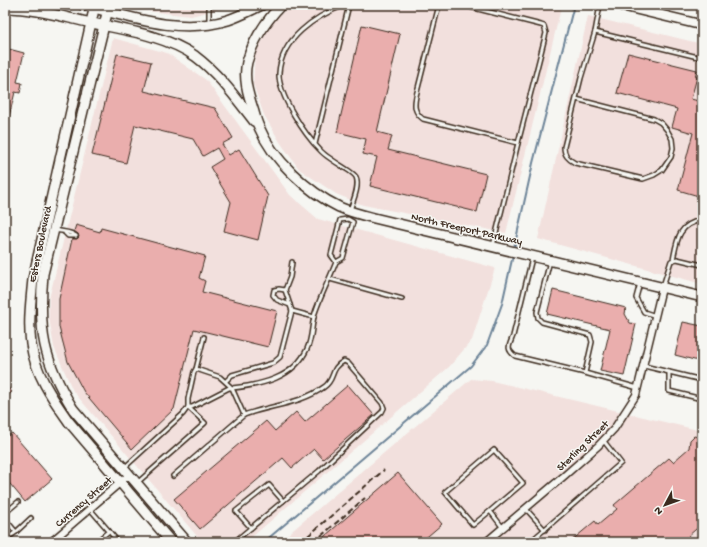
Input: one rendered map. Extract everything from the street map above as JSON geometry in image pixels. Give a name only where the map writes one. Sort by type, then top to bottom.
[{"type":"main road","points":[[83,5],[108,8],[159,24],[181,26],[209,24],[228,20],[262,5]]},
{"type":"main road","points":[[259,127],[247,89],[247,63],[253,46],[267,20],[281,5]]},
{"type":"main road","points":[[619,5],[702,25]]},
{"type":"main road","name":"Esters Boulevard","points":[[94,6],[33,279],[30,313],[31,344],[38,370],[56,403],[69,422],[171,542]]},
{"type":"main road","points":[[5,8],[22,8],[45,12],[103,25],[174,44],[195,56],[219,78],[259,127]]},
{"type":"main road","name":"Esters Boulevard","points":[[108,8],[43,274],[41,302],[43,339],[51,369],[73,409],[187,542]]},
{"type":"main road","name":"North Freeport Parkway","points":[[259,127],[276,154],[293,174],[310,189],[338,206],[349,215],[496,247],[702,297]]},
{"type":"street","name":"Sterling Street","points":[[486,542],[564,476],[603,440],[618,423],[636,395],[662,288]]},
{"type":"street","name":"Currency Street","points":[[51,542],[121,482],[126,472]]},
{"type":"lane","points":[[209,5],[209,24]]},
{"type":"lane","points":[[336,262],[331,255],[340,220],[349,215],[357,185],[356,177],[352,172],[340,166],[320,151],[301,126],[283,93],[279,75],[282,56],[294,37],[314,20],[345,5]]},
{"type":"lane","points":[[315,144],[349,5]]},
{"type":"lane","points":[[439,5],[415,102],[414,108],[417,115],[423,119],[518,143]]},
{"type":"lane","points":[[462,5],[541,24],[546,32],[518,143],[496,247]]},
{"type":"lane","points":[[576,99],[648,117],[661,123],[672,139],[673,148],[667,164],[654,175],[643,179],[575,163],[570,160],[564,152],[576,99],[595,32],[600,5]]},
{"type":"lane","points":[[595,32],[702,58]]},
{"type":"lane","points":[[188,407],[192,407],[229,388],[250,386],[284,375],[300,361],[308,348],[314,317],[336,262],[343,258],[354,222],[349,215]]},
{"type":"lane","points":[[662,288],[671,261],[674,260],[677,240],[681,230],[690,224],[702,220]]},
{"type":"lane","points":[[54,230],[66,233]]},
{"type":"lane","points":[[533,256],[508,346],[510,352],[515,356],[638,388]]},
{"type":"lane","points":[[674,260],[678,259],[702,265]]},
{"type":"lane","points":[[550,261],[537,312],[538,318],[542,322],[590,335],[592,342],[585,373]]},
{"type":"lane","points":[[226,381],[232,375],[277,361],[280,357],[292,311],[285,290],[290,277],[292,262]]},
{"type":"lane","points":[[330,279],[402,299]]},
{"type":"lane","points":[[640,283],[636,298],[644,312],[656,316]]},
{"type":"lane","points":[[285,290],[276,288],[273,295],[277,300],[290,305]]},
{"type":"lane","points":[[292,311],[314,317]]},
{"type":"lane","points":[[126,472],[183,414],[188,407],[192,379],[204,336]]},
{"type":"lane","points":[[174,476],[244,415],[256,410],[307,398],[331,382],[335,368],[344,361],[348,363],[382,403],[384,408],[382,412],[319,471],[234,542]]},
{"type":"lane","points":[[644,366],[702,380]]},
{"type":"lane","points":[[196,369],[220,377],[226,381],[232,388],[244,415]]},
{"type":"lane","points":[[669,372],[668,391],[702,399]]},
{"type":"lane","points":[[137,484],[205,423],[188,407]]},
{"type":"lane","points":[[530,542],[622,463],[603,440]]},
{"type":"lane","points":[[494,450],[523,483],[490,511],[473,525],[445,492],[494,450]]},
{"type":"lane","points":[[251,528],[236,511],[269,485],[283,501]]},
{"type":"lane","points":[[5,513],[18,502]]},
{"type":"lane","points":[[526,508],[545,530]]},
{"type":"lane","points":[[90,509],[118,542]]},
{"type":"lane","points":[[490,511],[503,528]]},
{"type":"lane","points":[[5,540],[31,518]]},
{"type":"lane","points":[[5,519],[16,532]]},
{"type":"lane","points":[[96,542],[109,531]]},
{"type":"shaded area","points":[[129,5],[237,5],[191,16],[138,10]]},
{"type":"shaded area","points":[[291,5],[550,5],[561,8],[506,233],[363,205],[336,194],[299,169],[280,142],[264,115],[253,84],[255,54],[274,20]]},
{"type":"shaded area","points":[[588,16],[702,44],[702,284],[538,239]]},
{"type":"shaded area","points":[[113,38],[167,53],[206,80],[290,195],[318,219],[495,268],[472,340],[449,367],[246,542],[202,542],[73,391],[54,347],[49,318],[49,299]]},
{"type":"shaded area","points":[[471,379],[492,381],[702,431],[702,542],[279,542]]},
{"type":"building","points":[[362,25],[400,34],[377,132],[392,136],[388,150],[486,174],[477,212],[370,186],[377,157],[363,154],[366,139],[337,132]]},
{"type":"building","points":[[5,48],[24,53],[17,82],[22,83],[20,93],[15,92],[7,125],[5,124]]},
{"type":"building","points":[[628,53],[697,70],[695,76],[697,77],[691,99],[702,102],[702,197],[678,190],[693,133],[672,127],[677,109],[617,93]]},
{"type":"building","points":[[117,54],[151,62],[144,91],[215,108],[233,138],[222,144],[229,155],[239,149],[268,196],[258,240],[224,231],[231,202],[210,167],[223,159],[217,148],[203,156],[193,139],[135,125],[126,163],[92,155]]},
{"type":"building","points":[[76,225],[100,232],[101,228],[205,256],[199,278],[205,281],[202,292],[277,311],[268,347],[194,329],[174,409],[132,449],[84,392],[68,362],[59,327],[59,299],[72,239],[77,239],[79,237],[74,231]]},
{"type":"building","points":[[553,290],[626,308],[625,314],[630,323],[636,324],[624,376],[600,371],[610,329],[547,314]]},
{"type":"building","points":[[683,322],[702,326],[702,362],[675,355]]},
{"type":"building","points":[[5,384],[12,392],[5,398]]},
{"type":"building","points":[[348,385],[374,415],[323,459],[314,449],[292,468],[283,458],[200,529],[174,499],[266,421],[275,431],[296,412],[305,422]]},
{"type":"building","points":[[12,433],[52,479],[25,502],[5,478],[5,438]]},
{"type":"building","points":[[694,436],[702,438],[702,524],[681,542],[570,542],[595,521],[598,525],[617,509],[614,505],[669,458],[673,462],[689,448],[690,440]]},
{"type":"building","points":[[398,473],[442,524],[421,542],[318,542]]},
{"type":"waterway","points":[[514,248],[533,163],[574,5]]},
{"type":"waterway","points":[[264,542],[471,366],[487,345],[502,304],[513,255]]},
{"type":"railway","points":[[301,542],[384,470]]},
{"type":"railway","points":[[314,542],[365,498]]}]
